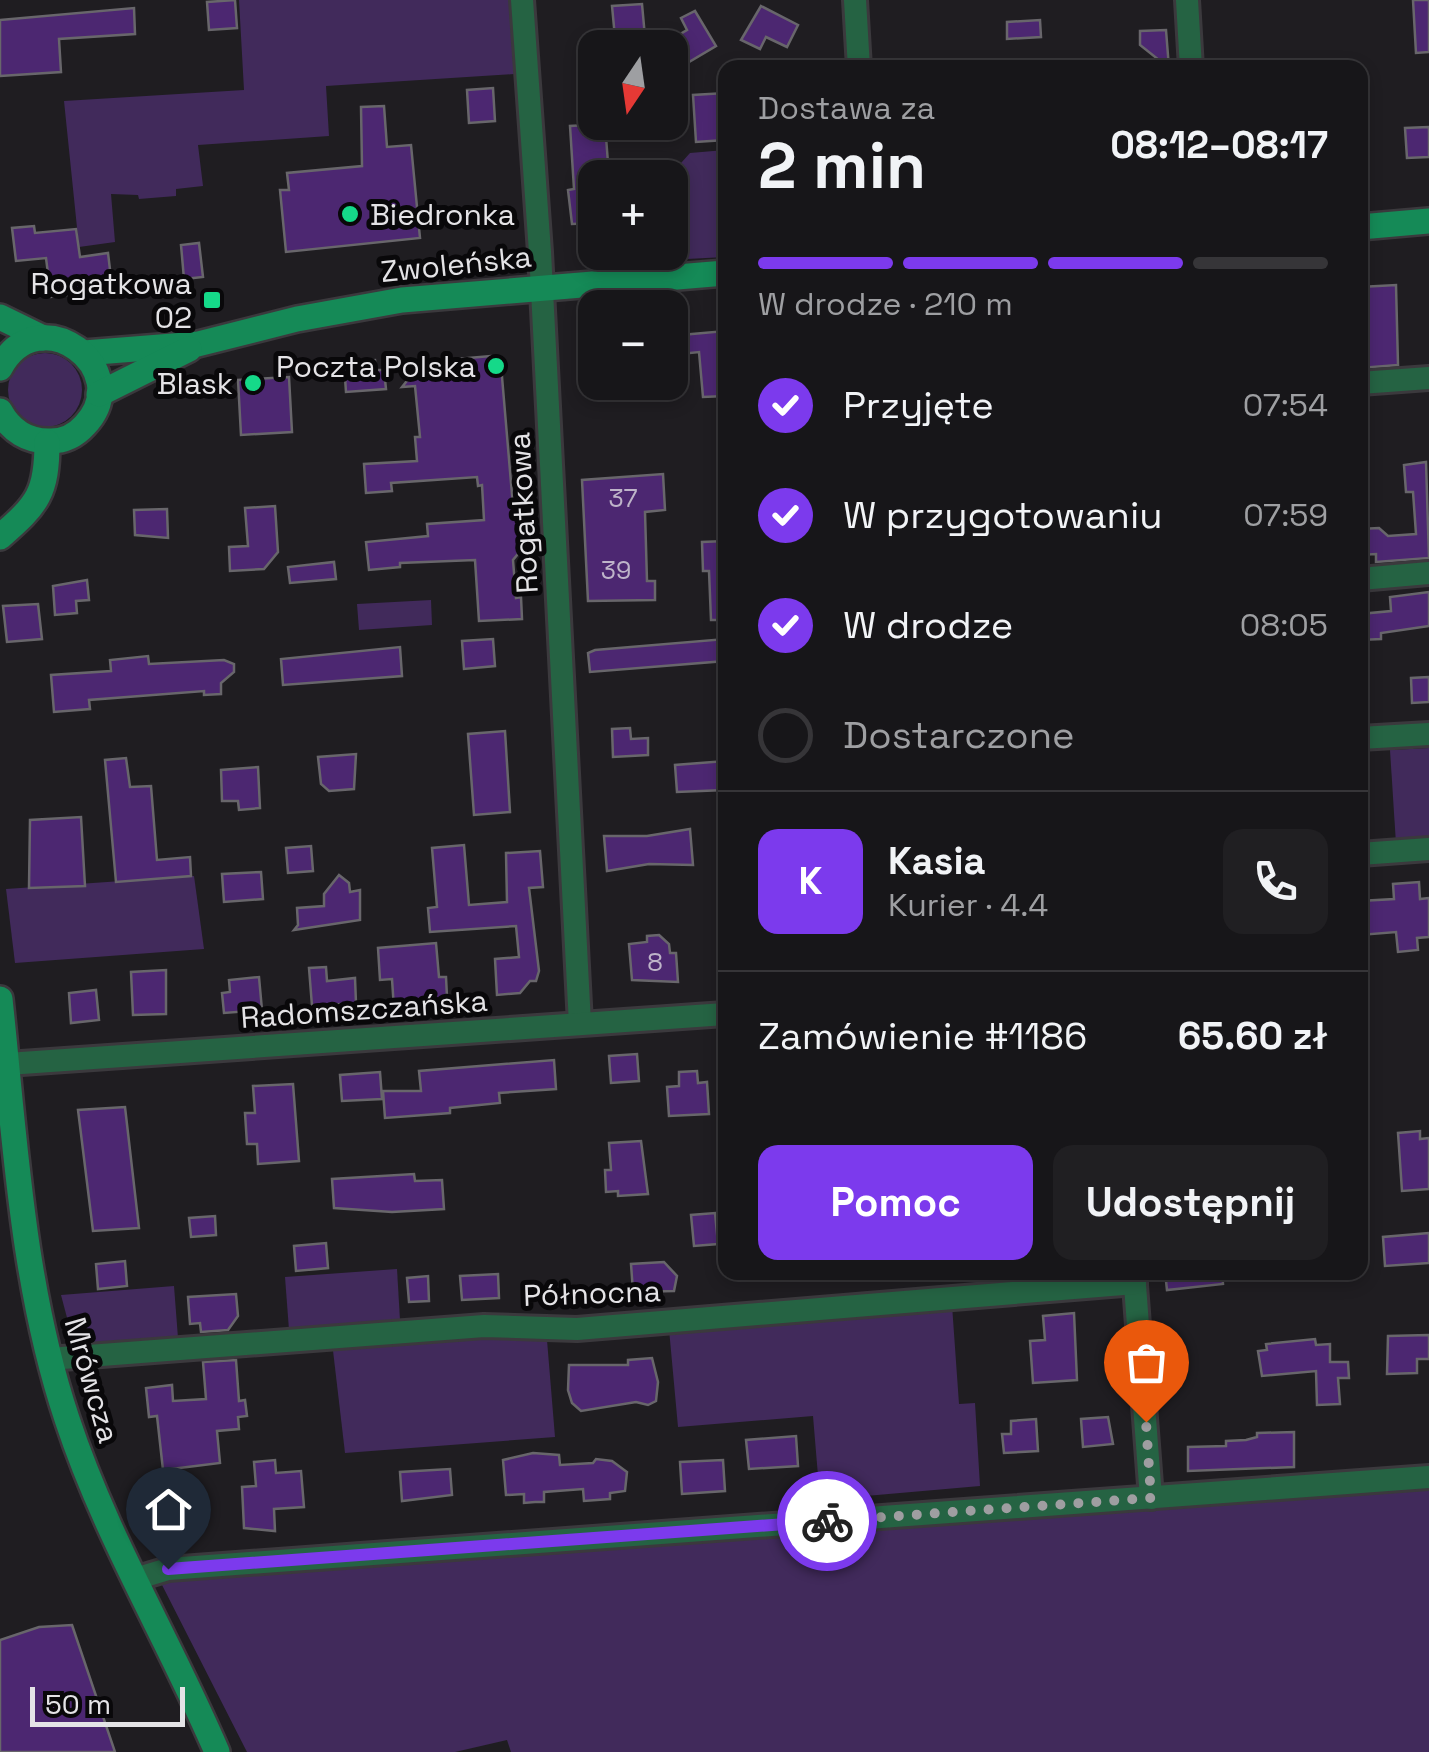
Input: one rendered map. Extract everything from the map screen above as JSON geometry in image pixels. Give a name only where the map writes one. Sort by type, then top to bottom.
[{"type":"street","name":"Rogatkowa","points":[[522,0],[542,286],[580,1024]]},
{"type":"street","points":[[855,0],[858,60]]},
{"type":"street","points":[[1187,0],[1191,60]]},
{"type":"street","points":[[1368,225],[1429,221]]},
{"type":"street","name":"Zwoleńska","points":[[84,353],[198,344],[297,318],[402,300],[718,274]]},
{"type":"street","points":[[0,318],[42,338],[72,344],[84,353],[96,372],[99,394],[96,407],[72,436],[47,442],[5,425]]},
{"type":"street","points":[[0,368],[15,348],[42,338]]},
{"type":"street","name":"Zwoleńska","points":[[99,394],[198,344]]},
{"type":"street","points":[[1368,382],[1429,378]]},
{"type":"street","points":[[0,538],[37,503],[46,477],[47,442]]},
{"type":"street","points":[[1368,578],[1429,574]]},
{"type":"street","points":[[1368,738],[1429,734]]},
{"type":"street","points":[[1368,853],[1429,849]]},
{"type":"street","name":"Mrówcza","points":[[0,999],[29,1259],[50,1359],[86,1470],[217,1752]]},
{"type":"street","name":"Radomszczańska","points":[[7,1064],[718,1014]]},
{"type":"street","name":"Północna","points":[[50,1359],[484,1326],[595,1327],[710,1315],[955,1300],[1119,1280]]},
{"type":"street","name":"Północna","points":[[1135,1280],[1151,1498]]},
{"type":"street","points":[[135,1579],[168,1569],[1429,1478]]},
{"type":"shaded area","points":[[239,0],[509,0],[514,74],[326,86],[329,136],[198,145],[203,186],[176,189],[176,196],[139,199],[138,195],[111,194],[115,242],[79,247],[64,101],[244,90]]},
{"type":"shaded area","points":[[718,151],[718,257],[688,259],[688,160],[684,160],[690,153]]},
{"type":"shaded area","points":[[45,353],[71,364],[82,390],[71,416],[45,427],[19,416],[8,390],[19,364]]},
{"type":"shaded area","points":[[431,600],[432,625],[359,630],[357,604]]},
{"type":"shaded area","points":[[1429,748],[1429,842],[1396,844],[1390,750]]},
{"type":"shaded area","points":[[194,876],[204,949],[15,963],[6,889]]},
{"type":"shaded area","points":[[397,1269],[400,1320],[289,1330],[285,1277]]},
{"type":"shaded area","points":[[174,1286],[178,1338],[75,1348],[61,1295]]},
{"type":"shaded area","points":[[952,1305],[959,1404],[975,1403],[980,1486],[820,1500],[813,1416],[678,1427],[669,1329]]},
{"type":"shaded area","points":[[512,1332],[547,1340],[555,1437],[345,1453],[332,1342]]},
{"type":"shaded area","points":[[1429,1488],[1429,1752],[511,1752],[507,1740],[455,1752],[247,1752],[161,1583],[164,1577]]},
{"type":"building","points":[[235,0],[237,28],[209,30],[207,2]]},
{"type":"building","points":[[1413,0],[1429,0],[1429,52],[1416,53]]},
{"type":"building","points":[[642,4],[644,30],[614,30],[612,6]]},
{"type":"building","points":[[761,6],[798,25],[787,47],[766,37],[760,49],[741,40]]},
{"type":"building","points":[[134,8],[135,34],[59,39],[61,72],[0,76],[0,20]]},
{"type":"building","points":[[695,11],[716,46],[689,62],[688,30],[681,18]]},
{"type":"building","points":[[1040,20],[1041,37],[1007,39],[1007,22]]},
{"type":"building","points":[[1166,30],[1168,60],[1159,60],[1140,45],[1140,31]]},
{"type":"building","points":[[493,88],[495,121],[469,123],[467,90]]},
{"type":"building","points":[[718,93],[718,140],[696,142],[693,95]]},
{"type":"building","name":"Biedronka","points":[[384,106],[387,147],[411,145],[420,238],[286,252],[280,190],[289,190],[287,173],[362,166],[361,107]]},
{"type":"building","points":[[570,126],[578,126],[578,140],[606,140],[608,160],[578,160],[578,224],[572,224],[568,190],[574,189]]},
{"type":"building","points":[[1429,127],[1429,157],[1407,158],[1405,128]]},
{"type":"building","points":[[34,226],[35,233],[76,229],[80,257],[108,253],[112,286],[108,291],[51,297],[46,258],[16,261],[12,228]]},
{"type":"building","points":[[199,243],[203,277],[184,279],[181,245]]},
{"type":"building","points":[[1396,285],[1398,365],[1368,367],[1368,287]]},
{"type":"building","points":[[718,332],[718,396],[703,397],[699,352],[688,353],[688,334]]},
{"type":"building","points":[[491,356],[501,365],[514,518],[519,517],[522,549],[513,560],[522,619],[479,621],[475,560],[400,563],[400,567],[369,570],[366,542],[428,536],[427,524],[484,520],[482,485],[478,486],[477,477],[391,483],[392,491],[366,493],[364,464],[417,461],[415,437],[420,437],[415,386],[402,387],[422,362]]},
{"type":"building","points":[[375,360],[376,370],[384,370],[386,389],[346,392],[344,363]]},
{"type":"building","points":[[289,377],[292,432],[241,435],[238,380]]},
{"type":"building","points":[[1426,462],[1429,558],[1376,562],[1376,554],[1368,554],[1368,529],[1379,528],[1388,536],[1416,534],[1413,492],[1406,492],[1404,465]]},
{"type":"building","points":[[663,474],[665,510],[645,512],[647,581],[655,581],[655,600],[588,601],[582,480]]},
{"type":"building","points":[[275,506],[278,552],[264,569],[230,571],[229,547],[248,546],[245,508]]},
{"type":"building","points":[[167,509],[168,538],[135,535],[134,510]]},
{"type":"building","points":[[718,541],[718,620],[711,620],[709,571],[703,571],[702,542]]},
{"type":"building","points":[[334,562],[336,579],[290,583],[288,567]]},
{"type":"building","points":[[87,580],[89,600],[76,601],[77,613],[55,615],[53,586]]},
{"type":"building","points":[[1429,592],[1429,626],[1381,633],[1381,639],[1368,640],[1368,613],[1391,611],[1390,597]]},
{"type":"building","points":[[38,604],[42,639],[7,642],[3,606]]},
{"type":"building","points":[[493,639],[495,666],[464,669],[462,641]]},
{"type":"building","points":[[718,640],[718,662],[590,672],[588,653]]},
{"type":"building","points":[[400,647],[402,676],[283,685],[281,659]]},
{"type":"building","points":[[148,656],[149,664],[224,660],[234,664],[234,672],[221,683],[221,694],[204,695],[204,691],[89,700],[90,709],[54,712],[51,675],[111,671],[110,660]]},
{"type":"building","points":[[1429,677],[1429,702],[1412,703],[1411,678]]},
{"type":"building","points":[[630,728],[631,739],[648,738],[648,755],[613,757],[612,729]]},
{"type":"building","points":[[505,731],[510,812],[474,815],[468,734]]},
{"type":"building","points":[[356,754],[354,789],[329,791],[321,784],[318,757]]},
{"type":"building","points":[[126,758],[130,787],[151,786],[157,860],[190,857],[191,876],[116,882],[105,760]]},
{"type":"building","points":[[718,762],[718,790],[677,792],[675,765]]},
{"type":"building","points":[[258,767],[260,808],[239,810],[238,801],[222,801],[221,770]]},
{"type":"building","points":[[81,817],[85,886],[29,888],[30,820]]},
{"type":"building","points":[[690,829],[693,865],[649,864],[607,871],[604,836],[647,836]]},
{"type":"building","points":[[464,845],[469,905],[507,902],[506,853],[540,851],[543,887],[529,888],[539,971],[536,981],[530,981],[520,993],[497,995],[495,959],[519,957],[516,926],[430,932],[428,908],[437,907],[432,848]]},
{"type":"building","points":[[311,846],[313,871],[288,873],[286,848]]},
{"type":"building","points":[[261,872],[263,899],[224,902],[222,874]]},
{"type":"building","points":[[339,875],[349,883],[350,892],[360,890],[360,920],[294,930],[298,925],[297,908],[324,906],[324,894]]},
{"type":"building","points":[[1419,882],[1420,899],[1429,898],[1429,937],[1417,938],[1418,950],[1398,952],[1396,932],[1368,934],[1368,901],[1394,899],[1393,884]]},
{"type":"building","points":[[659,935],[669,944],[670,953],[676,953],[678,982],[632,980],[629,944],[647,942],[647,936]]},
{"type":"building","points":[[436,943],[439,977],[446,977],[447,997],[440,998],[441,1006],[394,1009],[392,979],[380,980],[378,948]]},
{"type":"building","points":[[326,967],[327,981],[355,978],[356,1003],[312,1006],[309,968]]},
{"type":"building","points":[[166,970],[166,1014],[133,1015],[131,972]]},
{"type":"building","points":[[259,977],[262,1010],[224,1013],[222,993],[230,992],[229,980]]},
{"type":"building","points":[[96,990],[99,1020],[71,1023],[69,993]]},
{"type":"building","points":[[637,1054],[639,1081],[611,1083],[609,1056]]},
{"type":"building","points":[[554,1060],[556,1089],[499,1093],[500,1103],[450,1108],[450,1113],[385,1118],[383,1091],[421,1091],[419,1071]]},
{"type":"building","points":[[697,1071],[698,1083],[707,1082],[709,1114],[669,1116],[667,1087],[679,1086],[679,1072]]},
{"type":"building","points":[[380,1072],[382,1099],[342,1101],[340,1075]]},
{"type":"building","points":[[293,1084],[299,1161],[258,1164],[257,1144],[247,1144],[245,1113],[255,1113],[253,1086]]},
{"type":"building","points":[[125,1107],[139,1228],[93,1231],[78,1110]]},
{"type":"building","points":[[1420,1131],[1420,1139],[1429,1138],[1429,1189],[1402,1191],[1398,1133]]},
{"type":"building","points":[[641,1141],[648,1194],[618,1196],[618,1191],[606,1192],[605,1170],[611,1170],[609,1143]]},
{"type":"building","points":[[414,1174],[415,1181],[442,1180],[444,1209],[392,1212],[334,1208],[332,1179]]},
{"type":"building","points":[[715,1213],[718,1244],[694,1246],[691,1215]]},
{"type":"building","points":[[215,1216],[216,1235],[191,1237],[189,1218]]},
{"type":"building","points":[[1429,1233],[1429,1263],[1385,1266],[1383,1237]]},
{"type":"building","points":[[326,1243],[328,1268],[296,1271],[294,1246]]},
{"type":"building","points":[[125,1261],[127,1286],[98,1289],[96,1264]]},
{"type":"building","points":[[664,1262],[677,1276],[674,1291],[633,1292],[631,1264]]},
{"type":"building","points":[[498,1274],[499,1298],[462,1300],[460,1276]]},
{"type":"building","points":[[428,1276],[429,1301],[409,1302],[407,1278]]},
{"type":"building","points":[[1166,1280],[1223,1280],[1223,1284],[1167,1290]]},
{"type":"building","points":[[236,1294],[238,1316],[228,1330],[201,1332],[200,1323],[190,1324],[188,1297]]},
{"type":"building","points":[[1074,1313],[1077,1380],[1033,1383],[1030,1341],[1045,1340],[1043,1316]]},
{"type":"building","points":[[1429,1335],[1429,1359],[1417,1359],[1417,1373],[1387,1374],[1388,1336]]},
{"type":"building","points":[[1315,1339],[1316,1345],[1330,1344],[1330,1362],[1348,1362],[1349,1378],[1338,1378],[1340,1404],[1317,1405],[1316,1371],[1262,1376],[1258,1351],[1267,1350],[1266,1344]]},
{"type":"building","points":[[652,1358],[658,1382],[656,1401],[581,1411],[572,1403],[569,1365],[628,1365],[628,1360]]},
{"type":"building","points":[[236,1360],[239,1401],[245,1400],[247,1416],[238,1417],[239,1429],[217,1431],[220,1463],[163,1470],[157,1416],[149,1417],[146,1388],[172,1385],[173,1401],[206,1399],[203,1362]]},
{"type":"building","points":[[1108,1417],[1113,1444],[1083,1447],[1081,1419]]},
{"type":"building","points":[[1036,1419],[1038,1451],[1004,1453],[1002,1434],[1011,1434],[1011,1421]]},
{"type":"building","points":[[1294,1432],[1294,1467],[1188,1471],[1188,1447],[1226,1446],[1226,1441],[1246,1440],[1257,1437],[1257,1433]]},
{"type":"building","points":[[796,1436],[798,1466],[749,1469],[746,1440]]},
{"type":"building","points":[[533,1453],[559,1455],[560,1465],[593,1463],[596,1459],[612,1461],[627,1472],[625,1491],[610,1493],[610,1499],[584,1501],[583,1489],[544,1492],[544,1502],[524,1503],[524,1494],[506,1495],[503,1460]]},
{"type":"building","points":[[275,1460],[276,1473],[301,1471],[304,1507],[274,1509],[275,1531],[244,1528],[242,1487],[256,1486],[254,1462]]},
{"type":"building","points":[[723,1460],[725,1491],[682,1494],[680,1462]]},
{"type":"building","points":[[450,1469],[452,1495],[402,1501],[400,1472]]},
{"type":"building","points":[[72,1625],[115,1752],[0,1752],[0,1640],[39,1627]]},
{"type":"way so far","points":[[827,1521],[1151,1498],[1146,1422]]},
{"type":"place","name":"Biedronka","points":[[350,214]]},
{"type":"place","name":"Rogatkowa 02","points":[[212,300]]},
{"type":"place","name":"Poczta Polska","points":[[496,366]]},
{"type":"place","name":"Blask","points":[[253,383]]},
{"type":"route","points":[[168,1569],[827,1521]]}]
